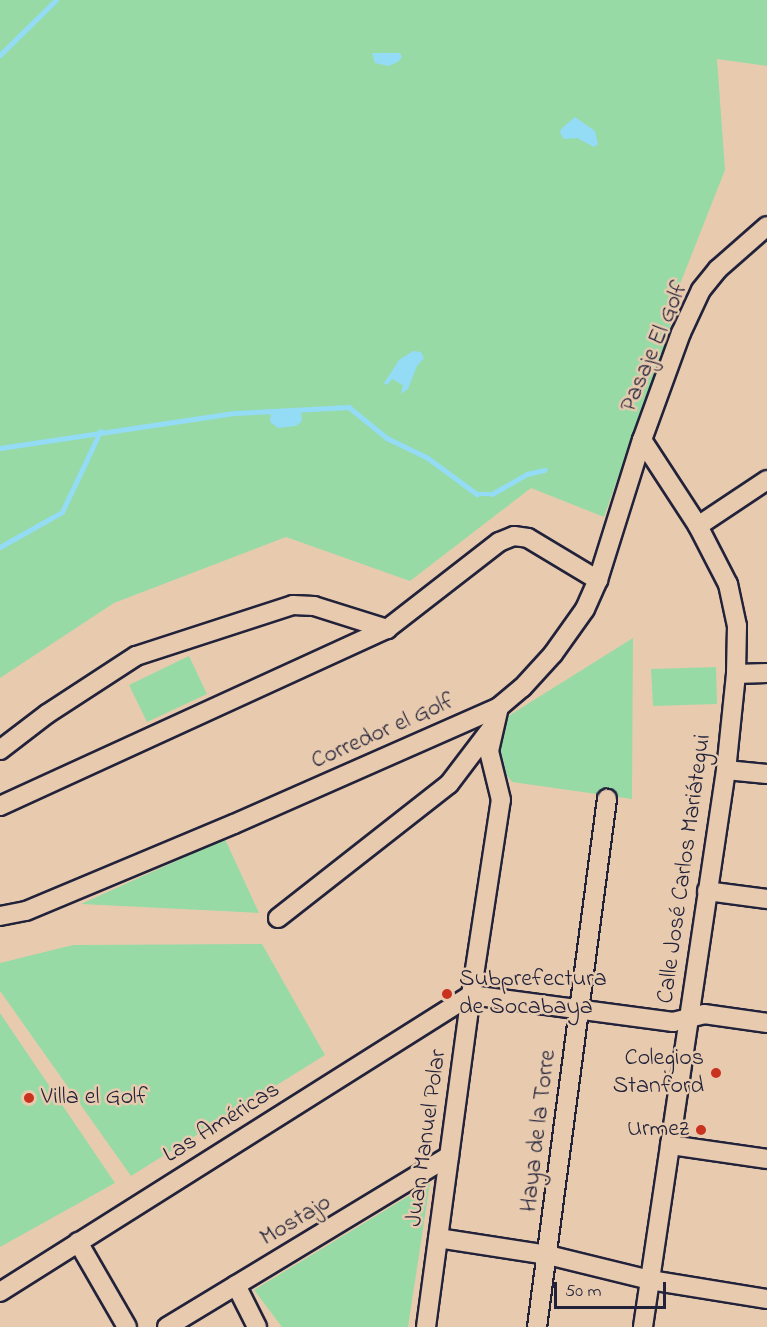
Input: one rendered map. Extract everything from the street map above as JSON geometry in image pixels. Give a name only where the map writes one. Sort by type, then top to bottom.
[{"type":"street","name":"Pasaje El Golf","points":[[642,440],[681,333],[701,290],[718,269],[767,226]]},
{"type":"street","name":"Calle José Carlos Mariátegui","points":[[642,440],[698,526],[728,584],[737,626],[736,674],[726,770],[643,1327]]},
{"type":"street","name":"Corredor el Golf","points":[[0,916],[26,911],[497,715],[553,654],[585,609],[598,580],[642,440]]},
{"type":"street","points":[[698,526],[767,480]]},
{"type":"street","points":[[0,806],[387,629],[499,542],[514,536],[528,538],[598,580]]},
{"type":"street","points":[[0,750],[47,714],[136,656],[293,605],[314,606],[387,629]]},
{"type":"street","points":[[736,674],[767,673]]},
{"type":"street","points":[[278,918],[449,784],[497,715]]},
{"type":"street","name":"Juan Manuel Polar","points":[[426,1327],[471,995],[501,800],[489,751],[497,715]]},
{"type":"street","points":[[726,770],[767,774]]},
{"type":"street","name":"Haya de la Torre","points":[[537,1327],[607,799]]},
{"type":"street","points":[[708,891],[767,900]]},
{"type":"street","points":[[471,995],[673,1022],[704,1014],[767,1023]]},
{"type":"street","name":"Las Américas","points":[[0,1292],[471,995]]},
{"type":"street","points":[[670,1145],[767,1159]]},
{"type":"street","name":"Mostajo","points":[[167,1327],[449,1156]]},
{"type":"street","points":[[438,1238],[548,1255],[650,1280],[767,1299]]},
{"type":"street","points":[[78,1242],[127,1327]]},
{"type":"street","points":[[236,1285],[257,1327]]},
{"type":"green space","points":[[0,0],[767,0],[767,66],[717,59],[725,170],[673,302],[670,330],[604,517],[531,488],[410,581],[286,537],[114,603],[0,678]]},
{"type":"green space","points":[[633,638],[632,799],[512,782],[504,772],[498,757],[498,739],[507,717]]},
{"type":"green space","points":[[189,656],[207,694],[147,722],[129,685]]},
{"type":"green space","points":[[716,667],[717,704],[653,706],[651,669]]},
{"type":"green space","points":[[225,839],[259,913],[81,904]]},
{"type":"green space","name":"Villa el Golf","points":[[262,944],[325,1055],[131,1176],[0,991],[0,963],[73,945]]},
{"type":"green space","name":"Villa el Golf","points":[[0,1013],[115,1183],[0,1247]]},
{"type":"green space","points":[[430,1183],[408,1327],[282,1327],[254,1290]]},
{"type":"water","points":[[372,53],[400,53],[402,57],[398,62],[388,66],[375,63]]},
{"type":"water","points":[[575,117],[595,131],[598,144],[594,147],[577,138],[564,139],[560,133],[561,129]]},
{"type":"water","points":[[413,351],[421,352],[424,358],[417,366],[408,389],[401,394],[403,385],[392,379],[387,385],[384,383],[399,360]]},
{"type":"water","points":[[301,409],[302,421],[296,426],[278,428],[270,422],[271,411]]},
{"type":"waterway","points":[[0,55],[56,0]]},
{"type":"waterway","points":[[0,448],[235,413],[349,407],[387,438],[428,458],[477,494],[492,494],[527,474],[545,470]]},
{"type":"waterway","points":[[0,547],[62,512],[100,432]]},
{"type":"place","name":"Subprefectura de Socabaya","points":[[447,994]]},
{"type":"place","name":"Colegios Stanford","points":[[716,1073]]},
{"type":"place","name":"Villa el Golf","points":[[29,1098]]},
{"type":"place","name":"Urmez","points":[[701,1130]]}]
